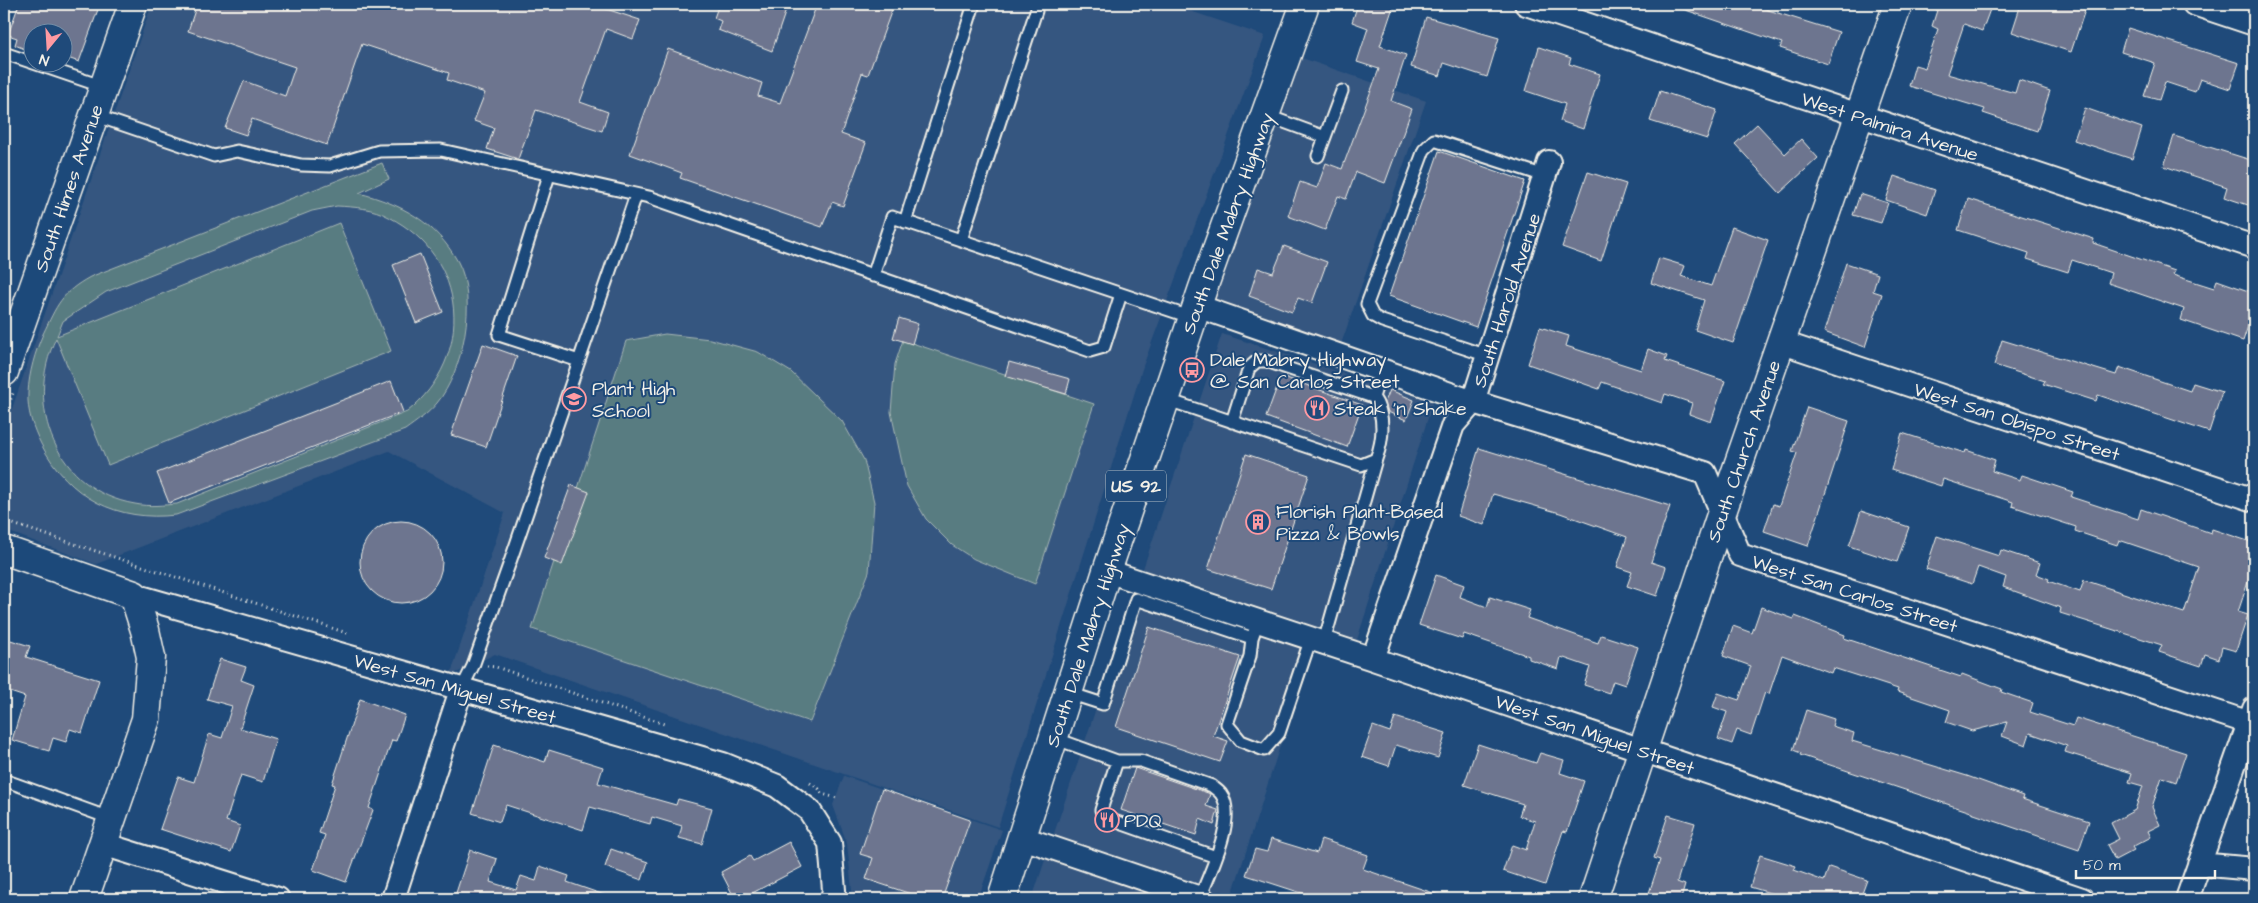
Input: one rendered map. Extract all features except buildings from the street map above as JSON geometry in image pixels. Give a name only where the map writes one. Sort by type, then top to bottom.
[{"type":"street","name":"South Himes Avenue","points":[[4,372],[133,4]]},
{"type":"street","name":"South Dale Mabry Highway","points":[[1006,897],[1107,571],[1195,312],[1305,4]]},
{"type":"street","name":"West Palmira Avenue","points":[[1526,4],[2254,247]]},
{"type":"street","name":"South Church Avenue","points":[[1593,899],[1722,512],[1898,4]]},
{"type":"street","points":[[2194,4],[2254,24]]},
{"type":"street","name":"South Harold Avenue","points":[[1373,659],[1453,425],[1473,402],[1547,169]]},
{"type":"street","name":"West San Carlos Street","points":[[1195,312],[1382,370],[1473,402],[1706,473],[1740,555],[2252,716]]},
{"type":"street","name":"West San Obispo Street","points":[[1780,342],[2254,500]]},
{"type":"street","name":"West San Miguel Street","points":[[4,550],[134,595],[723,764],[777,786],[809,810],[830,843],[834,890],[832,899]]},
{"type":"street","name":"West San Miguel Street","points":[[1107,571],[1255,630],[1317,640],[2082,899]]},
{"type":"street","points":[[84,899],[146,719],[151,658],[145,630],[134,595]]},
{"type":"street","points":[[393,899],[461,690]]},
{"type":"street","points":[[2188,899],[2252,716]]},
{"type":"street","points":[[108,831],[278,899]]},
{"type":"street","points":[[1023,838],[1201,899]]},
{"type":"street","points":[[2199,864],[2254,869]]},
{"type":"lane","points":[[905,222],[974,4]]},
{"type":"lane","points":[[960,240],[1036,12]]},
{"type":"lane","points":[[4,53],[104,87]]},
{"type":"lane","points":[[1318,156],[1342,91]]},
{"type":"lane","points":[[94,115],[214,156],[238,151],[301,165],[330,166],[379,151],[441,150],[649,197],[1090,351],[1104,347],[1121,294]]},
{"type":"lane","points":[[1265,115],[1325,137]]},
{"type":"lane","points":[[1488,356],[1382,321],[1373,316],[1367,304],[1424,150],[1434,140],[1547,169]]},
{"type":"lane","points":[[549,175],[499,335],[579,361]]},
{"type":"lane","points":[[461,690],[473,666],[636,195]]},
{"type":"lane","points":[[873,276],[892,217],[1121,294],[1195,312]]},
{"type":"lane","points":[[1068,693],[1103,704],[1136,599],[1255,630],[1250,656],[1227,724],[1241,741],[1264,750],[1279,733],[1317,640],[1376,459],[1382,432],[1379,405],[1373,397],[1266,361],[1257,361],[1249,368],[1232,422]]},
{"type":"lane","points":[[1373,397],[1382,370]]},
{"type":"lane","points":[[1165,399],[1361,465],[1376,459]]},
{"type":"lane","points":[[1054,738],[1117,761],[1141,761],[1212,786],[1220,793],[1224,802],[1226,822],[1223,838],[1201,899]]},
{"type":"lane","points":[[1117,761],[1101,810],[1102,817],[1216,857]]},
{"type":"lane","points":[[4,780],[108,831]]},
{"type":"path","points":[[4,521],[359,637]]},
{"type":"path","points":[[473,666],[496,667],[672,727]]},
{"type":"path","points":[[804,780],[819,789],[822,794],[837,798]]},
{"type":"shaded area","name":"Plant High School","points":[[152,4],[1169,4],[1265,36],[1143,366],[998,827],[495,654],[450,676],[505,513],[389,451],[96,564],[4,530],[4,432]]},
{"type":"shaded area","points":[[1296,56],[1426,101],[1341,344],[1210,299]]},
{"type":"shaded area","points":[[1222,334],[1433,402],[1355,646],[1316,634],[1232,895],[1220,891],[1216,899],[1032,899]]},
{"type":"shaded area","points":[[844,776],[1002,830],[978,899],[853,899],[847,843],[833,805]]},
{"type":"green space","points":[[382,163],[389,179],[359,193],[403,209],[428,225],[449,248],[458,262],[464,277],[467,295],[465,335],[454,373],[446,390],[430,411],[405,430],[176,515],[154,516],[134,514],[115,510],[97,502],[80,492],[66,479],[52,463],[41,444],[33,426],[30,413],[28,393],[30,378],[35,355],[43,334],[52,315],[66,294],[90,277]],"holes":[[[337,206],[364,208],[389,217],[415,235],[435,257],[448,282],[454,309],[452,337],[444,364],[429,389],[407,412],[177,504],[151,506],[135,504],[108,496],[85,482],[67,464],[54,442],[46,417],[43,391],[47,364],[56,338],[108,465],[391,351],[339,223],[57,336],[63,321],[106,292],[312,211]]]},
{"type":"green space","points":[[665,334],[710,339],[758,352],[791,372],[842,421],[864,460],[874,502],[869,572],[810,722],[532,629],[626,341]]},
{"type":"green space","points":[[903,340],[1094,404],[1035,584],[974,559],[952,545],[926,519],[907,486],[891,412],[895,364]]},
{"type":"place","name":"Dale Mabry Highway @ San Carlos Street","points":[[1192,370]]},
{"type":"place","name":"Plant High School","points":[[574,399]]},
{"type":"place","name":"Steak 'n Shake","points":[[1317,408]]},
{"type":"place","name":"Florish Plant-Based Pizza & Bowls","points":[[1258,522]]},
{"type":"place","name":"PDQ","points":[[1107,820]]}]
